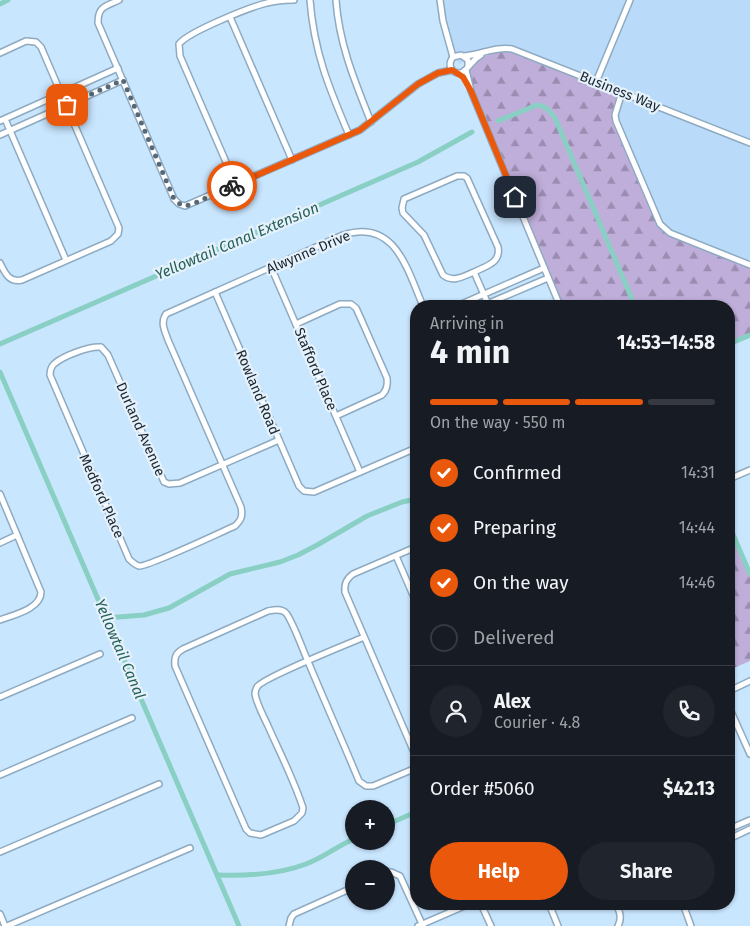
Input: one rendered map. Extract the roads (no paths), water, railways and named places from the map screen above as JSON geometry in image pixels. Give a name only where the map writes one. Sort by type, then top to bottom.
[{"type":"street","points":[[119,0],[102,8],[98,13],[98,23],[174,199],[179,204],[185,206],[349,135],[371,122],[409,90],[438,73],[450,63],[453,57],[443,21],[440,0]]},
{"type":"street","points":[[236,185],[178,50],[179,44],[183,39],[230,17],[264,4],[294,0]]},
{"type":"street","points":[[310,0],[318,54],[329,88],[349,135]]},
{"type":"street","points":[[336,0],[338,24],[343,46],[371,122]]},
{"type":"street","points":[[596,82],[630,0]]},
{"type":"street","points":[[230,17],[292,160]]},
{"type":"street","points":[[0,53],[26,41],[36,42],[41,47],[119,228],[118,234],[111,241],[22,280],[12,280],[7,277],[0,263]]},
{"type":"street","points":[[450,42],[468,60],[467,68],[471,91],[557,300]]},
{"type":"street","name":"Business Way","points":[[462,55],[476,55],[498,48],[512,49],[750,143]]},
{"type":"street","points":[[459,74],[474,59],[488,51]]},
{"type":"street","points":[[453,57],[462,55]]},
{"type":"street","points":[[450,63],[452,70]]},
{"type":"street","points":[[66,260],[10,131],[2,120],[118,68]]},
{"type":"street","points":[[438,73],[452,70],[459,74],[471,91]]},
{"type":"street","points":[[0,135],[123,80]]},
{"type":"street","points":[[622,92],[615,115],[616,121],[650,205],[660,224],[670,233],[750,265]]},
{"type":"street","points":[[457,176],[467,178],[495,238],[500,254],[496,261],[474,272],[456,279],[451,279],[444,275],[424,235],[403,213],[404,199],[457,176]]},
{"type":"street","name":"Alwynne Drive","points":[[222,464],[163,326],[163,319],[172,311],[351,233],[362,232],[376,234],[390,242],[399,252],[420,300]]},
{"type":"street","name":"Stafford Place","points":[[271,267],[360,472]]},
{"type":"street","points":[[472,300],[544,268]]},
{"type":"street","points":[[474,272],[484,300]]},
{"type":"street","points":[[497,300],[548,278]]},
{"type":"street","name":"Rowland Road","points":[[215,292],[299,486],[304,491],[314,492],[360,472]]},
{"type":"street","points":[[296,324],[340,304],[351,304],[356,308],[380,361],[388,383],[386,391],[382,395],[336,416]]},
{"type":"street","name":"Medford Place","points":[[101,347],[93,347],[58,361],[53,365],[50,375],[129,559],[134,564],[145,565],[235,526],[242,520],[241,507],[222,464]]},
{"type":"street","name":"Durland Avenue","points":[[101,347],[108,355],[164,482],[169,484],[180,483],[279,440]]},
{"type":"street","points":[[360,472],[410,451]]},
{"type":"street","points":[[735,477],[750,470]]},
{"type":"street","points":[[0,494],[41,592],[41,598],[37,604],[0,620]]},
{"type":"street","points":[[0,543],[17,535]]},
{"type":"street","points":[[410,550],[353,574],[344,585],[345,592],[410,743]]},
{"type":"street","points":[[396,556],[410,588]]},
{"type":"street","points":[[364,637],[308,661],[261,682],[256,689],[255,694],[303,808],[302,813],[294,821],[261,835],[250,833],[246,829],[175,666],[174,659],[177,652],[183,648],[268,611],[282,611],[287,614],[308,661],[359,781],[366,786],[373,786],[410,771]]},
{"type":"street","points":[[0,697],[100,654]]},
{"type":"street","points":[[735,688],[750,681]]},
{"type":"street","points":[[0,775],[132,718]]},
{"type":"street","points":[[735,720],[750,754]]},
{"type":"street","points":[[0,852],[159,784]]},
{"type":"street","points":[[735,826],[750,820]]},
{"type":"street","points":[[735,836],[750,829]]},
{"type":"street","points":[[0,914],[6,926],[190,848]]},
{"type":"street","points":[[395,873],[400,876],[410,899]]},
{"type":"street","points":[[289,924],[294,914],[345,891]]},
{"type":"street","points":[[415,910],[421,925],[455,910]]},
{"type":"street","points":[[484,910],[491,926]]},
{"type":"street","points":[[551,910],[558,926]]},
{"type":"street","points":[[619,910],[621,915],[619,924]]},
{"type":"street","points":[[685,910],[691,926]]},
{"type":"waterway","points":[[0,4],[8,0]]},
{"type":"waterway","name":"Yellowtail Canal Extension","points":[[498,121],[537,105],[543,106],[555,118],[632,300]]},
{"type":"waterway","name":"Yellowtail Canal Extension","points":[[0,344],[418,162],[472,132]]},
{"type":"waterway","points":[[735,341],[750,335]]},
{"type":"waterway","name":"Yellowtail Canal","points":[[0,372],[239,926]]},
{"type":"waterway","points":[[106,618],[144,615],[169,608],[230,574],[280,562],[298,555],[367,516],[410,500]]},
{"type":"waterway","name":"Yellowtail Canal Extension","points":[[735,539],[750,574]]},
{"type":"waterway","points":[[395,821],[410,815]]},
{"type":"waterway","points":[[218,875],[262,874],[285,871],[318,859],[345,844]]}]
